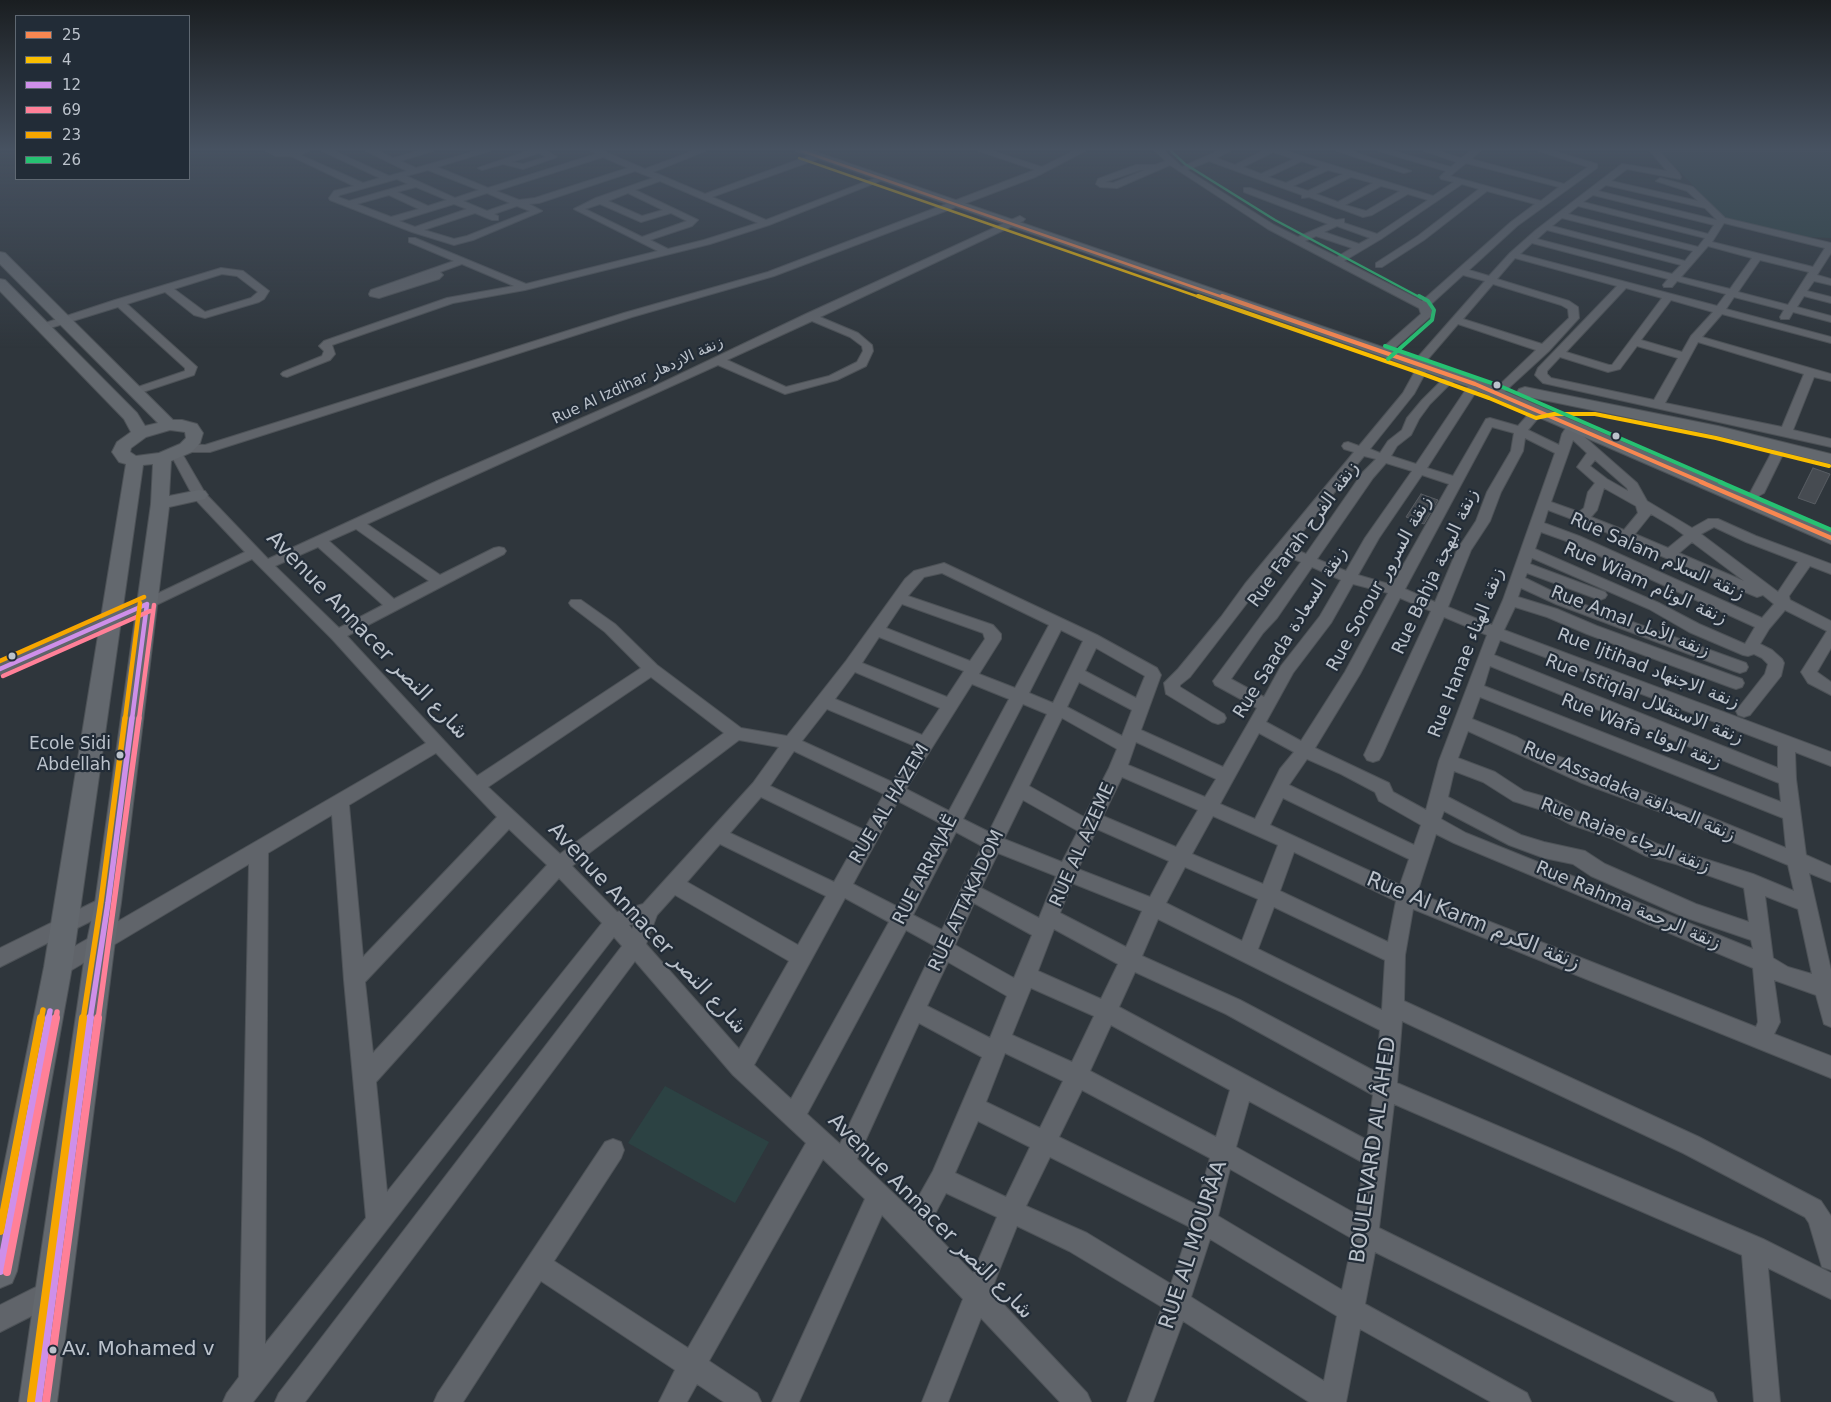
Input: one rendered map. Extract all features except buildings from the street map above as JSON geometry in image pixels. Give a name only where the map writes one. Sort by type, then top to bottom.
[{"type":"street","points":[[382,216],[392,220],[414,235],[463,261],[525,287]]},
{"type":"street","points":[[392,220],[403,216]]},
{"type":"street","points":[[414,235],[455,216]]},
{"type":"street","points":[[492,216],[508,224]]},
{"type":"street","points":[[414,235],[454,242],[481,234],[525,216]]},
{"type":"street","points":[[593,216],[667,252]]},
{"type":"street","points":[[631,216],[636,219],[654,216]]},
{"type":"street","points":[[641,240],[689,224],[693,220],[685,216]]},
{"type":"street","points":[[752,216],[766,223]]},
{"type":"street","points":[[287,374],[326,358],[329,350],[324,346],[338,339],[451,300],[525,287],[707,242],[783,216]]},
{"type":"street","points":[[38,1402],[101,941],[108,903],[160,504],[175,453],[194,439],[195,432],[191,428],[182,425],[170,425],[140,433],[123,446],[121,452],[126,458],[135,461],[175,453],[206,449],[602,323],[771,274],[919,216]]},
{"type":"street","points":[[1002,216],[1502,389],[1831,524]]},
{"type":"street","points":[[1255,216],[1298,241],[1423,306],[1427,310],[1426,316],[1387,350]]},
{"type":"street","points":[[1318,216],[1378,237]]},
{"type":"street","points":[[1298,241],[1349,216]]},
{"type":"street","points":[[1337,261],[1408,216]]},
{"type":"street","points":[[1379,265],[1421,238],[1449,216]]},
{"type":"street","points":[[1218,718],[1172,690],[1172,683],[1184,673],[1226,622],[1250,587],[1408,394],[1423,361],[1455,320],[1513,255],[1530,230],[1535,216]]},
{"type":"street","points":[[1423,306],[1461,271],[1530,230],[1557,216]]},
{"type":"street","points":[[1567,216],[1705,244],[1815,270],[1831,282]]},
{"type":"street","points":[[1616,216],[1705,244]]},
{"type":"street","points":[[1697,216],[1831,246],[1779,326]]},
{"type":"street","points":[[1716,216],[1721,222]]},
{"type":"street","points":[[445,220],[481,234]]},
{"type":"street","name":"Rue Al Izdihar زنقة الازدهار","points":[[0,669],[147,604],[260,559],[321,542],[442,484],[548,439],[719,360],[1015,221]]},
{"type":"street","points":[[1559,353],[1608,369],[1616,367],[1635,342],[1674,278],[1705,244],[1721,222]]},
{"type":"street","points":[[1530,230],[1687,264]]},
{"type":"street","points":[[1530,230],[1674,278],[1831,318]]},
{"type":"street","points":[[1316,233],[1360,248]]},
{"type":"street","points":[[1513,255],[1831,340]]},
{"type":"street","points":[[0,256],[170,425]]},
{"type":"street","points":[[1658,404],[1694,338],[1720,310],[1758,256]]},
{"type":"street","points":[[431,272],[438,275],[379,295],[374,294],[375,292],[431,272],[463,261]]},
{"type":"street","points":[[1815,270],[1831,265]]},
{"type":"street","points":[[43,327],[119,302],[166,288],[228,270],[240,273],[264,291],[264,294],[254,300],[205,315],[198,313],[166,288]]},
{"type":"street","points":[[1461,271],[1573,307],[1574,318],[1545,349],[1502,389]]},
{"type":"street","points":[[3,287],[27,284]]},
{"type":"street","points":[[1623,285],[1542,370],[1541,375],[1547,381],[1658,404],[1783,439],[1831,459]]},
{"type":"street","points":[[3,287],[131,417],[140,433]]},
{"type":"street","points":[[1800,292],[1831,300]]},
{"type":"street","points":[[119,302],[191,367],[190,373],[136,392]]},
{"type":"street","points":[[719,360],[785,391],[833,378],[862,364],[868,351],[866,345],[854,336],[810,316]]},
{"type":"street","points":[[1455,320],[1545,349]]},
{"type":"street","points":[[1694,338],[1831,378]]},
{"type":"street","points":[[1635,342],[1685,356]]},
{"type":"street","points":[[1423,361],[1455,377],[1475,384],[1783,439],[1831,443]]},
{"type":"street","points":[[1757,494],[1783,439],[1810,372]]},
{"type":"street","name":"Rue Farah زنقة الفرح","points":[[1266,705],[1221,681],[1258,629],[1272,614],[1368,475],[1384,457],[1392,444],[1407,432],[1413,418],[1426,402],[1446,382],[1455,377]]},
{"type":"street","name":"Rue Saada زنقة السعادة","points":[[1045,1144],[1154,907],[1208,805],[1266,705],[1305,644],[1326,619],[1372,538],[1396,506],[1475,384]]},
{"type":"street","points":[[1525,392],[1546,408],[1632,486],[1645,513],[1626,536]]},
{"type":"street","points":[[1520,430],[1546,408],[1596,406]]},
{"type":"street","name":"Rue Sorour زنقة السرور","points":[[1259,829],[1286,774],[1304,750],[1352,674],[1427,532],[1490,422],[1520,430],[1562,451]]},
{"type":"street","name":"Rue Bahja زنقة البهجة","points":[[1373,755],[1464,550],[1482,521],[1494,492],[1517,451],[1520,430]]},
{"type":"street","points":[[1570,430],[1831,538]]},
{"type":"street","name":"Rue Hanae زنقة الهناء","points":[[1406,897],[1432,822],[1448,761],[1485,658],[1510,600],[1570,430]]},
{"type":"street","points":[[1348,446],[1457,482]]},
{"type":"street","points":[[1594,452],[1583,468],[1602,482],[1678,524],[1777,599]]},
{"type":"street","name":"Avenue Annacer شارع النصر","points":[[175,453],[200,495],[260,559],[337,635],[476,786],[559,865],[614,922],[741,1067],[914,1229],[1078,1402]]},
{"type":"street","points":[[0,1271],[58,967],[135,461]]},
{"type":"street","points":[[1582,517],[1590,510],[1595,492],[1602,482]]},
{"type":"street","points":[[160,504],[200,495]]},
{"type":"street","points":[[1544,504],[1582,517],[1777,599],[1831,627]]},
{"type":"street","points":[[1670,554],[1692,535],[1713,522],[1751,539],[1831,569]]},
{"type":"street","points":[[359,524],[440,582]]},
{"type":"street","name":"Rue Salam زنقة السلام","points":[[1535,525],[1574,539],[1764,625]]},
{"type":"street","points":[[321,542],[393,606]]},
{"type":"street","name":"Rue Ijtihad زنقة الاجتهاد","points":[[1282,549],[1350,578],[1396,591],[1496,633],[1831,759]]},
{"type":"street","points":[[337,635],[499,551]]},
{"type":"street","name":"Rue Wiam زنقة الوئام","points":[[1527,551],[1654,606],[1694,628],[1767,654],[1776,663],[1773,676],[1744,711]]},
{"type":"street","points":[[1749,728],[1736,683],[1740,667],[1777,599],[1782,596],[1808,560]]},
{"type":"street","name":"RUE AL AZEME","points":[[899,598],[910,582],[919,574],[944,568],[1057,624],[1092,639],[1151,672],[1152,678],[1118,768],[1067,872],[973,1106],[941,1178],[914,1229]]},
{"type":"street","points":[[1519,573],[1694,628]]},
{"type":"street","points":[[1519,573],[1561,601],[1740,667]]},
{"type":"street","points":[[288,1402],[635,945],[650,910],[675,885],[759,788],[791,743],[852,665],[899,598]]},
{"type":"street","name":"RUE AL HAZEM","points":[[741,1067],[895,791],[993,639],[992,632],[899,598]]},
{"type":"street","name":"Rue Amal زنقة الأمل","points":[[1510,600],[1552,613],[1592,630],[1736,683]]},
{"type":"street","points":[[576,603],[610,628],[651,669],[736,733],[791,743],[895,791],[993,843],[1154,907],[1247,953],[1691,1146],[1813,1209],[1819,1216],[1831,1255]]},
{"type":"street","name":"RUE ARRAJAË","points":[[794,1116],[902,918],[951,821],[1057,624]]},
{"type":"street","points":[[876,630],[971,672],[1018,696],[1226,776]]},
{"type":"street","points":[[1831,635],[1808,672],[1814,679],[1831,689]]},
{"type":"street","name":"RUE ATTAKADOM","points":[[843,1163],[993,843],[1092,639]]},
{"type":"street","name":"Rue Istiqlal زنقة الاستقلال","points":[[1485,658],[1788,779]]},
{"type":"street","points":[[852,665],[950,705]]},
{"type":"street","points":[[476,786],[651,669]]},
{"type":"street","points":[[1076,673],[1140,708]]},
{"type":"street","name":"Rue Wafa زنقة الوفاء","points":[[1475,689],[1792,814]]},
{"type":"street","points":[[824,701],[926,743]]},
{"type":"street","name":"Rue Assadaka زنقة الصداقة","points":[[1462,722],[1511,742],[1536,756],[1560,764],[1588,778],[1672,809],[1831,874]]},
{"type":"street","points":[[1256,724],[1304,750]]},
{"type":"street","points":[[364,1077],[559,865],[736,733]]},
{"type":"street","points":[[1786,742],[1797,861],[1831,1017]]},
{"type":"street","points":[[58,967],[438,744]]},
{"type":"street","name":"Rue Rahma زنقة الرحمة","points":[[1304,750],[1347,769],[1383,788],[1385,796],[1488,850],[1530,865],[1555,878],[1588,889],[1763,963],[1783,974],[1825,988]]},
{"type":"street","name":"Rue Rajae زنقة الرجاء","points":[[1448,761],[1489,777],[1519,796],[1550,805],[1578,820],[1619,834],[1654,851],[1678,857],[1712,870],[1732,874],[1806,904]]},
{"type":"street","name":"Rue Al Karm زنقة الكرم","points":[[1118,768],[1289,841],[1406,897],[1831,1067]]},
{"type":"street","points":[[759,788],[867,840]]},
{"type":"street","points":[[1279,788],[1420,856]]},
{"type":"street","points":[[1019,789],[1090,823],[1181,856],[1395,955]]},
{"type":"street","points":[[1438,800],[1516,840],[1544,850],[1578,857],[1598,870],[1691,912],[1760,934]]},
{"type":"street","points":[[340,802],[354,980],[378,1222]]},
{"type":"street","points":[[354,980],[509,817]]},
{"type":"street","points":[[718,835],[902,918],[945,946],[1022,984],[1105,1011],[1375,1157]]},
{"type":"street","points":[[1247,953],[1289,841]]},
{"type":"street","points":[[252,1382],[259,850]]},
{"type":"street","points":[[1753,882],[1769,1022],[1762,1038]]},
{"type":"street","points":[[675,885],[802,958]]},
{"type":"street","points":[[971,892],[1130,960],[1233,1008],[1385,1090],[1754,1248],[1831,1286]]},
{"type":"street","name":"BOULEVARD AL ÂHED","points":[[1333,1402],[1365,1233],[1385,1090],[1395,955],[1406,897]]},
{"type":"street","points":[[0,958],[108,903]]},
{"type":"street","points":[[236,1402],[614,922],[650,910]]},
{"type":"street","points":[[915,1010],[998,1046],[1077,1076],[1224,1153],[1365,1233],[1704,1402]]},
{"type":"street","name":"RUE AL MOURÂA","points":[[1140,1402],[1177,1302],[1204,1221],[1242,1085]]},
{"type":"street","points":[[973,1106],[1045,1144],[1204,1221],[1351,1310],[1518,1402]]},
{"type":"street","points":[[672,1402],[820,1141]]},
{"type":"street","points":[[935,1402],[1011,1212],[1045,1144]]},
{"type":"street","points":[[446,1402],[613,1150]]},
{"type":"street","points":[[941,1178],[1078,1242],[1177,1302],[1333,1402]]},
{"type":"street","points":[[785,1402],[879,1195]]},
{"type":"street","points":[[1754,1248],[1767,1402]]},
{"type":"street","points":[[538,1265],[748,1402]]},
{"type":"street","points":[[0,1319],[52,1292]]},
{"type":"green space","points":[[1831,216],[1831,238],[1805,237],[1723,217]]},
{"type":"green space","points":[[665,1086],[769,1142],[735,1203],[628,1143]]},
{"type":"transit line","name":"4","points":[[968,216],[1420,373],[1489,398],[1536,418],[1554,414],[1595,414],[1716,438],[1829,466]]},
{"type":"transit line","name":"25","points":[[991,216],[1475,384],[1831,538]]},
{"type":"transit line","name":"26","points":[[1269,216],[1428,301],[1434,310],[1432,320],[1388,359]]},
{"type":"transit line","name":"26","points":[[1385,346],[1500,386],[1831,530]]},
{"type":"transit line","name":"23","points":[[0,661],[144,597]]},
{"type":"transit line","name":"23","points":[[31,1401],[94,940],[101,902],[140,603]]},
{"type":"transit line","name":"12","points":[[0,669],[147,604]]},
{"type":"transit line","name":"12","points":[[38,1402],[101,941],[108,903],[147,604]]},
{"type":"transit line","name":"69","points":[[46,1402],[108,942],[115,904],[154,605]]},
{"type":"transit line","name":"69","points":[[3,676],[150,611]]},
{"type":"transit line","name":"23","points":[[0,1231],[43,1010]]},
{"type":"transit line","name":"12","points":[[0,1271],[50,1011]]},
{"type":"transit line","name":"69","points":[[7,1272],[57,1012]]},
{"type":"place","name":"Ecole Sidi Abdellah","points":[[120,755]]},
{"type":"place","name":"Av. Mohamed v","points":[[53,1350]]}]
